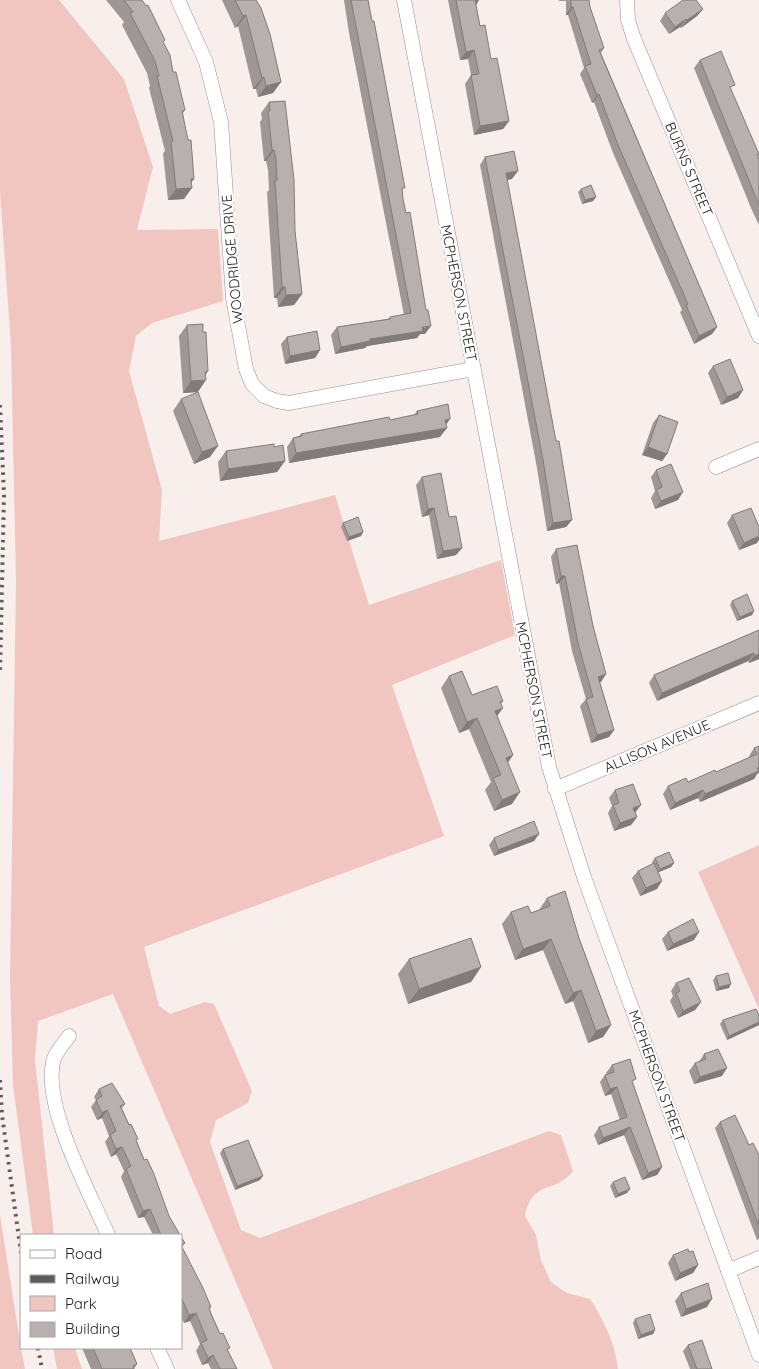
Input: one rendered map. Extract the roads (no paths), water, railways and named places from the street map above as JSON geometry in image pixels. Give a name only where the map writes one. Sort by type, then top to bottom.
[{"type":"street","name":"WOODRIDGE DRIVE","points":[[178,0],[206,62],[221,122],[233,298],[246,369],[252,384],[264,396],[289,403],[473,369]]},
{"type":"street","name":"MCPHERSON STREET","points":[[404,0],[545,746],[555,789],[580,864],[759,1355]]},
{"type":"street","name":"BURNS STREET","points":[[627,0],[628,20],[634,39],[759,336]]},
{"type":"street","points":[[716,467],[759,449]]},
{"type":"street","name":"ALLISON AVENUE","points":[[555,789],[759,703]]},
{"type":"street","points":[[68,1036],[55,1056],[52,1065],[53,1090],[58,1116],[108,1234]]},
{"type":"street","points":[[728,1271],[759,1258]]},
{"type":"street","points":[[157,1349],[167,1369]]},
{"type":"railway","points":[[0,405],[4,495],[0,674]]},
{"type":"railway","points":[[0,1080],[2,1115],[20,1246]]},
{"type":"railway","points":[[38,1349],[42,1369]]}]
